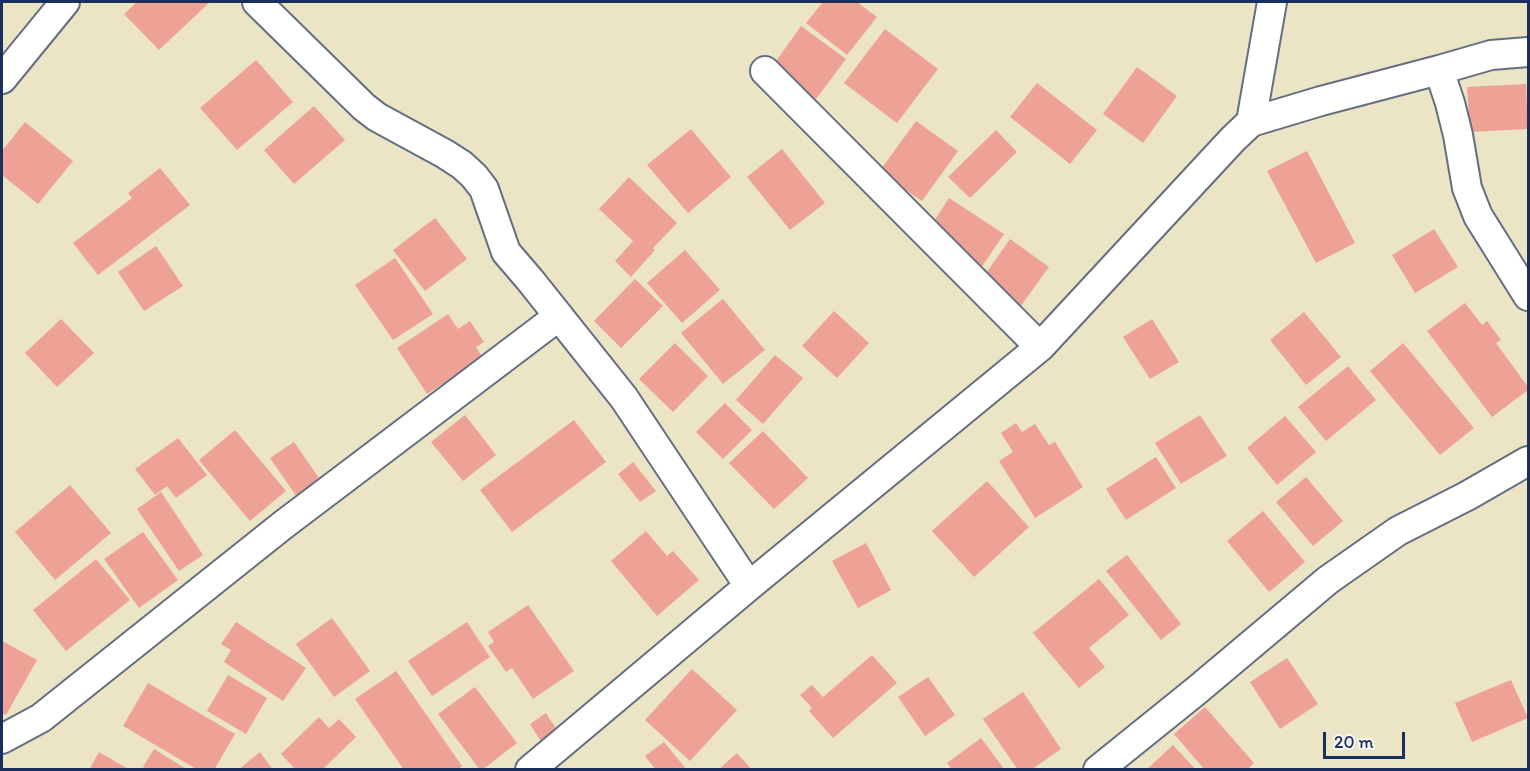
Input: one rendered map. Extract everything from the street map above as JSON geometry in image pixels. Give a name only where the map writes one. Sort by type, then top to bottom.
[{"type":"street","points":[[2,79],[65,2]]},
{"type":"street","points":[[256,2],[364,107],[377,117],[453,159],[474,176],[484,189],[506,252],[624,398],[749,586]]},
{"type":"street","points":[[1251,122],[1272,2]]},
{"type":"street","points":[[530,770],[749,586],[1040,347],[1177,198],[1251,122],[1321,100],[1491,55],[1528,52]]},
{"type":"street","points":[[1439,70],[1458,135],[1467,188],[1478,216],[1528,296]]},
{"type":"street","points":[[765,71],[1040,347]]},
{"type":"street","points":[[2,739],[41,718],[283,525],[559,316]]},
{"type":"street","points":[[1098,770],[1328,580],[1398,531],[1467,496],[1528,461]]},
{"type":"building","points":[[137,2],[209,3],[159,50],[124,14]]},
{"type":"building","points":[[823,2],[857,2],[877,17],[847,55],[806,23]]},
{"type":"building","points":[[801,26],[846,59],[813,103],[769,71]]},
{"type":"building","points":[[885,29],[938,69],[897,123],[844,83]]},
{"type":"building","points":[[256,60],[293,102],[237,150],[200,108]]},
{"type":"building","points":[[1137,67],[1177,96],[1143,143],[1103,114]]},
{"type":"building","points":[[1037,83],[1097,130],[1070,164],[1010,117]]},
{"type":"building","points":[[1526,84],[1528,129],[1470,132],[1467,87]]},
{"type":"building","points":[[314,106],[345,140],[294,184],[264,150]]},
{"type":"building","points":[[916,121],[958,151],[922,201],[879,172]]},
{"type":"building","points":[[25,122],[73,161],[38,204],[2,175],[2,151]]},
{"type":"building","points":[[691,129],[731,177],[688,213],[647,165]]},
{"type":"building","points":[[996,130],[1017,152],[970,198],[948,177]]},
{"type":"building","points":[[782,149],[825,203],[790,230],[747,177]]},
{"type":"building","points":[[1307,151],[1355,243],[1316,263],[1267,171]]},
{"type":"building","points":[[160,168],[190,205],[98,275],[73,243],[132,198],[128,193]]},
{"type":"building","points":[[629,177],[677,223],[653,248],[655,250],[631,277],[615,261],[633,241],[599,209]]},
{"type":"building","points":[[949,198],[1004,234],[981,268],[927,232]]},
{"type":"building","points":[[435,218],[467,259],[425,291],[393,250]]},
{"type":"building","points":[[1434,229],[1458,267],[1415,293],[1392,255]]},
{"type":"building","points":[[1010,239],[1049,267],[1020,307],[982,279]]},
{"type":"building","points":[[156,246],[183,286],[144,311],[118,272]]},
{"type":"building","points":[[685,250],[720,290],[682,323],[647,283]]},
{"type":"building","points":[[395,258],[433,314],[393,340],[355,285]]},
{"type":"building","points":[[635,279],[663,306],[621,348],[594,321]]},
{"type":"building","points":[[723,299],[765,350],[723,384],[681,333]]},
{"type":"building","points":[[1465,303],[1482,325],[1487,321],[1501,340],[1496,343],[1528,387],[1528,390],[1492,417],[1427,331]]},
{"type":"building","points":[[834,311],[869,343],[837,378],[802,346]]},
{"type":"building","points":[[1304,312],[1341,357],[1306,385],[1270,340]]},
{"type":"building","points":[[448,314],[458,329],[470,321],[484,342],[476,347],[483,358],[427,394],[397,348]]},
{"type":"building","points":[[61,319],[94,353],[57,387],[25,353]]},
{"type":"building","points":[[1152,319],[1179,362],[1150,379],[1123,337]]},
{"type":"building","points":[[675,343],[708,376],[673,412],[639,379]]},
{"type":"building","points":[[1403,343],[1474,428],[1440,455],[1370,371]]},
{"type":"building","points":[[775,355],[803,378],[763,424],[736,400]]},
{"type":"building","points":[[1348,366],[1376,400],[1326,441],[1298,407]]},
{"type":"building","points":[[725,403],[752,430],[723,459],[696,432]]},
{"type":"building","points":[[465,415],[496,455],[463,481],[431,442]]},
{"type":"building","points":[[1200,415],[1227,456],[1181,484],[1155,443]]},
{"type":"building","points":[[1285,416],[1316,452],[1277,485],[1247,448]]},
{"type":"building","points":[[574,420],[606,462],[512,532],[480,490]]},
{"type":"building","points":[[1016,423],[1022,432],[1035,424],[1049,445],[1055,442],[1083,487],[1035,518],[999,461],[1013,452],[1001,433]]},
{"type":"building","points":[[235,430],[286,491],[250,521],[199,460]]},
{"type":"building","points":[[763,431],[808,478],[774,509],[729,463]]},
{"type":"building","points":[[178,438],[207,475],[176,498],[167,486],[155,495],[135,469]]},
{"type":"building","points":[[294,442],[321,481],[297,497],[270,458]]},
{"type":"building","points":[[1156,457],[1176,488],[1126,520],[1106,489]]},
{"type":"building","points":[[633,462],[656,491],[640,502],[618,474]]},
{"type":"building","points":[[1306,477],[1343,521],[1313,546],[1276,502]]},
{"type":"building","points":[[987,481],[1029,527],[974,577],[932,531]]},
{"type":"building","points":[[70,485],[111,533],[55,580],[15,532]]},
{"type":"building","points":[[161,492],[203,555],[179,571],[137,509]]},
{"type":"building","points":[[1263,511],[1305,562],[1269,592],[1227,541]]},
{"type":"building","points":[[646,531],[667,556],[673,551],[699,580],[657,616],[611,561]]},
{"type":"building","points":[[143,532],[178,580],[139,608],[104,559]]},
{"type":"building","points":[[866,543],[891,590],[858,608],[832,561]]},
{"type":"building","points":[[1127,555],[1181,624],[1161,640],[1106,571]]},
{"type":"building","points":[[96,559],[130,600],[66,651],[33,610]]},
{"type":"building","points":[[1099,579],[1129,615],[1089,648],[1105,667],[1079,688],[1033,633]]},
{"type":"building","points":[[528,605],[574,671],[533,699],[512,668],[506,672],[488,646],[494,642],[488,632]]},
{"type":"building","points":[[332,618],[370,671],[334,697],[296,644]]},
{"type":"building","points":[[236,622],[306,668],[283,701],[224,662],[231,650],[221,644]]},
{"type":"building","points":[[467,622],[490,657],[432,696],[408,661]]},
{"type":"building","points":[[2,641],[37,660],[6,715],[2,713]]},
{"type":"building","points":[[872,655],[897,683],[833,738],[809,711],[812,708],[800,695],[812,685],[823,697]]},
{"type":"building","points":[[1287,658],[1318,704],[1280,729],[1250,682]]},
{"type":"building","points":[[692,669],[737,710],[690,761],[645,720]]},
{"type":"building","points":[[396,671],[462,766],[457,770],[404,770],[355,699]]},
{"type":"building","points":[[228,675],[267,698],[246,734],[207,711]]},
{"type":"building","points":[[928,677],[955,715],[925,736],[898,697]]},
{"type":"building","points":[[1511,680],[1528,718],[1472,742],[1455,703]]},
{"type":"building","points":[[148,683],[235,734],[214,770],[198,770],[123,726]]},
{"type":"building","points":[[475,687],[517,743],[482,770],[438,714]]},
{"type":"building","points":[[1023,692],[1061,749],[1031,770],[1018,770],[983,719]]},
{"type":"building","points":[[1205,707],[1254,763],[1247,770],[1205,770],[1174,734]]},
{"type":"building","points":[[546,713],[558,732],[542,743],[530,724]]},
{"type":"building","points":[[319,717],[329,728],[339,719],[356,737],[322,770],[296,770],[281,754]]},
{"type":"building","points":[[981,738],[1005,770],[952,770],[947,763]]},
{"type":"building","points":[[664,742],[687,770],[656,770],[645,756]]},
{"type":"building","points":[[1173,745],[1196,770],[1146,770]]},
{"type":"building","points":[[154,749],[188,770],[148,770],[143,767]]},
{"type":"building","points":[[99,752],[130,770],[89,770]]},
{"type":"building","points":[[260,752],[273,770],[238,770]]},
{"type":"building","points":[[737,753],[752,770],[718,770]]}]
